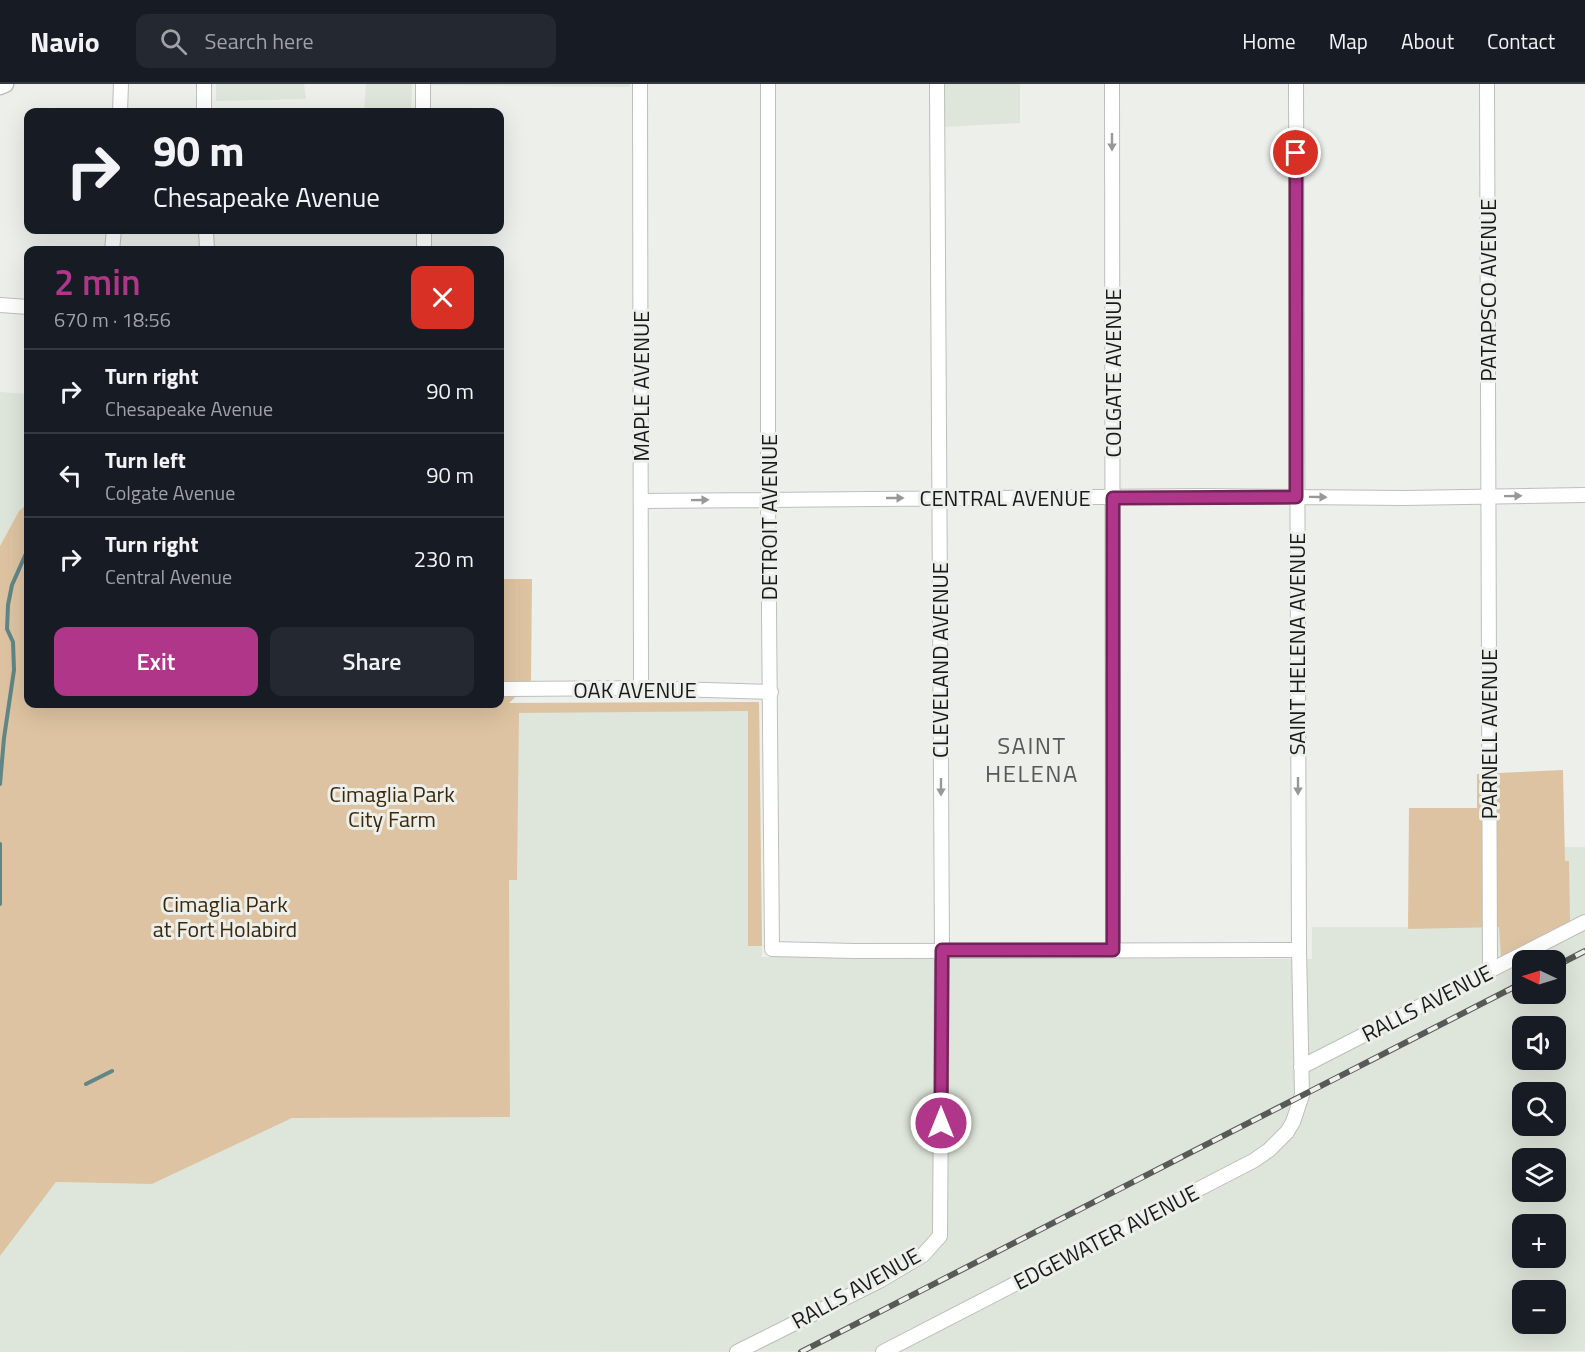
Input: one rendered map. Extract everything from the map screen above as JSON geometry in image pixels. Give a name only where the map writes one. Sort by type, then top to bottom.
[{"type":"main road","points":[[0,86],[5,84]]},
{"type":"street","points":[[120,108],[122,84]]},
{"type":"street","points":[[204,84],[204,108]]},
{"type":"street","points":[[423,84],[423,108]]},
{"type":"street","name":"MAPLE AVENUE","points":[[640,84],[641,688]]},
{"type":"street","name":"DETROIT AVENUE","points":[[768,84],[768,499],[772,949],[942,950]]},
{"type":"street","name":"CLEVELAND AVENUE","points":[[937,84],[942,950],[940,1236]]},
{"type":"street","name":"COLGATE AVENUE","points":[[1112,84],[1113,950]]},
{"type":"street","name":"SAINT HELENA AVENUE","points":[[1296,84],[1296,497],[1302,1095]]},
{"type":"street","name":"PATAPSCO AVENUE","points":[[1487,84],[1488,497]]},
{"type":"street","points":[[0,305],[24,307]]},
{"type":"street","name":"CENTRAL AVENUE","points":[[641,501],[1585,495]]},
{"type":"street","name":"PARNELL AVENUE","points":[[1488,497],[1490,972]]},
{"type":"street","name":"OAK AVENUE","points":[[504,689],[641,688],[771,692]]},
{"type":"street","name":"RALLS AVENUE","points":[[1301,1067],[1585,922]]},
{"type":"street","points":[[942,950],[1299,950]]},
{"type":"street","name":"EDGEWATER AVENUE","points":[[883,1352],[1253,1161],[1269,1150],[1287,1132],[1293,1122],[1302,1095]]},
{"type":"street","name":"RALLS AVENUE","points":[[737,1352],[889,1275],[923,1255],[940,1236]]},
{"type":"shaded area","points":[[216,84],[304,84],[306,99],[216,101]]},
{"type":"shaded area","points":[[366,84],[412,84],[411,108],[364,108]]},
{"type":"shaded area","points":[[427,84],[630,84],[630,87],[427,85]]},
{"type":"shaded area","points":[[943,84],[1020,84],[1020,123],[943,127]]},
{"type":"shaded area","points":[[0,392],[24,394],[24,507],[19,511],[0,546]]},
{"type":"shaded area","points":[[759,702],[762,957],[1312,959],[1312,927],[1500,927],[1501,956],[1569,861],[1565,861],[1564,847],[1585,847],[1585,1351],[0,1352],[0,1256],[56,1182],[152,1184],[292,1118],[510,1116],[508,703]]},
{"type":"green space","name":"Cimaglia Park at Fort Holabird","points":[[24,507],[24,708],[504,708],[504,579],[532,579],[531,682],[509,703],[759,702],[762,946],[748,946],[748,711],[519,713],[517,880],[509,880],[510,1117],[292,1118],[152,1184],[56,1182],[0,1256],[0,546],[19,511]]},
{"type":"green space","points":[[1563,770],[1565,861],[1569,861],[1570,922],[1501,957],[1499,927],[1408,929],[1409,808],[1477,808],[1477,774]]},
{"type":"waterway","points":[[0,784],[14,670],[13,642],[7,629],[8,605],[12,585],[24,558]]},
{"type":"waterway","points":[[0,844],[0,904]]},
{"type":"waterway","points":[[86,1084],[112,1071]]},
{"type":"railway","points":[[1566,961],[1585,951]]},
{"type":"railway","points":[[801,1352],[1512,988]]},
{"type":"district","name":"SAINT HELENA","points":[[1032,759]]},
{"type":"route","points":[[941,1123],[942,950],[1113,950],[1113,498],[1296,497],[1296,153]]},
{"type":"park label","name":"Cimaglia Park City Farm","points":[[392,806]]}]
